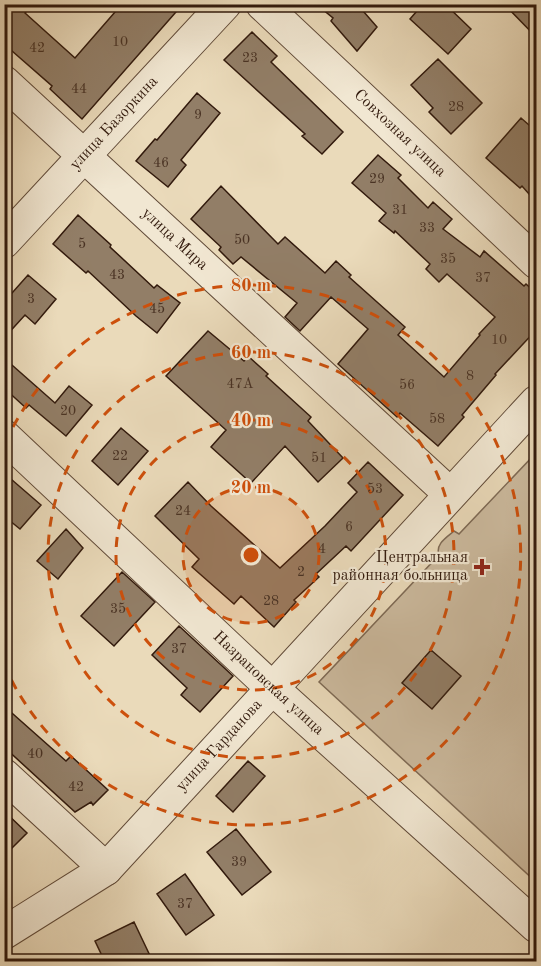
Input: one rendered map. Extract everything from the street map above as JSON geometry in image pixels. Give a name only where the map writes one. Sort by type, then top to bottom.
[{"type":"street","name":"улица Базоркина","points":[[4,242],[225,4]]},
{"type":"street","name":"Совхозная улица","points":[[262,4],[537,262]]},
{"type":"street","name":"улица Мира","points":[[4,82],[450,494]]},
{"type":"street","name":"улица Гарданова","points":[[4,933],[106,869],[537,402]]},
{"type":"street","name":"Назрановская улица","points":[[4,436],[273,689],[537,926]]},
{"type":"street","points":[[4,774],[106,869]]},
{"type":"shaded area","name":"Центральная районная больница","points":[[536,424],[536,882],[319,682],[439,555],[438,551],[442,541],[454,531],[459,534],[533,456],[530,440]]},
{"type":"building","points":[[4,4],[33,4],[25,13],[75,58],[122,4],[183,4],[82,119],[50,89],[52,86],[4,44]]},
{"type":"building","points":[[316,4],[357,4],[377,27],[357,51],[331,21],[333,18]]},
{"type":"building","points":[[423,4],[445,4],[471,29],[448,54],[410,19]]},
{"type":"building","points":[[504,4],[537,4],[537,38]]},
{"type":"building","points":[[252,32],[277,56],[271,62],[343,132],[322,154],[302,136],[305,134],[224,60]]},
{"type":"building","points":[[438,59],[482,103],[451,134],[429,112],[433,108],[411,85]]},
{"type":"building","points":[[197,93],[220,113],[181,160],[186,165],[168,187],[136,161]]},
{"type":"building","points":[[521,118],[537,132],[537,203],[522,186],[520,188],[486,158]]},
{"type":"building","points":[[378,155],[401,175],[398,178],[428,208],[433,202],[452,219],[443,229],[480,257],[484,251],[524,286],[526,284],[537,294],[537,329],[495,374],[462,415],[464,417],[438,446],[400,413],[397,417],[338,364],[368,329],[331,297],[300,331],[285,317],[297,303],[241,257],[233,264],[219,250],[221,247],[191,219],[221,186],[278,244],[285,237],[325,273],[336,261],[351,275],[349,277],[405,327],[398,335],[444,377],[495,317],[447,274],[439,282],[426,269],[430,264],[395,231],[394,233],[379,221],[386,213],[352,183]]},
{"type":"building","points":[[78,215],[154,288],[157,285],[180,303],[157,333],[88,271],[86,273],[53,244]]},
{"type":"building","points":[[28,275],[56,299],[35,324],[25,315],[4,338],[4,302]]},
{"type":"building","points":[[208,331],[244,361],[248,356],[268,374],[266,376],[311,417],[308,421],[343,458],[318,482],[285,446],[251,483],[211,447],[226,430],[166,376]]},
{"type":"building","points":[[4,358],[55,403],[69,386],[92,405],[66,436],[29,405],[26,408],[4,388]]},
{"type":"building","points":[[121,428],[148,451],[118,485],[92,461]]},
{"type":"building","points":[[368,462],[403,495],[351,551],[346,546],[316,574],[319,577],[294,600],[296,602],[274,627],[241,596],[234,604],[192,567],[199,559],[155,516],[188,482],[211,506],[280,568],[357,492],[348,483]]},
{"type":"building","points":[[4,473],[41,505],[20,529],[4,516]]},
{"type":"building","points":[[66,529],[83,548],[58,579],[37,561]]},
{"type":"building","points":[[122,572],[155,602],[114,646],[81,616]]},
{"type":"building","points":[[179,626],[233,676],[200,712],[181,695],[187,688],[152,655]]},
{"type":"building","points":[[431,650],[461,676],[432,709],[402,683]]},
{"type":"building","points":[[4,706],[66,761],[71,756],[108,790],[93,805],[91,802],[75,812],[4,747]]},
{"type":"building","points":[[248,761],[265,776],[233,812],[216,796]]},
{"type":"building","points":[[4,811],[27,833],[4,856]]},
{"type":"building","points":[[236,829],[271,872],[242,895],[207,852]]},
{"type":"building","points":[[185,874],[214,915],[186,935],[157,894]]},
{"type":"building","points":[[134,922],[153,962],[105,962],[95,941]]},
{"type":"place","name":"Центральная районная больница","points":[[482,567]]}]
